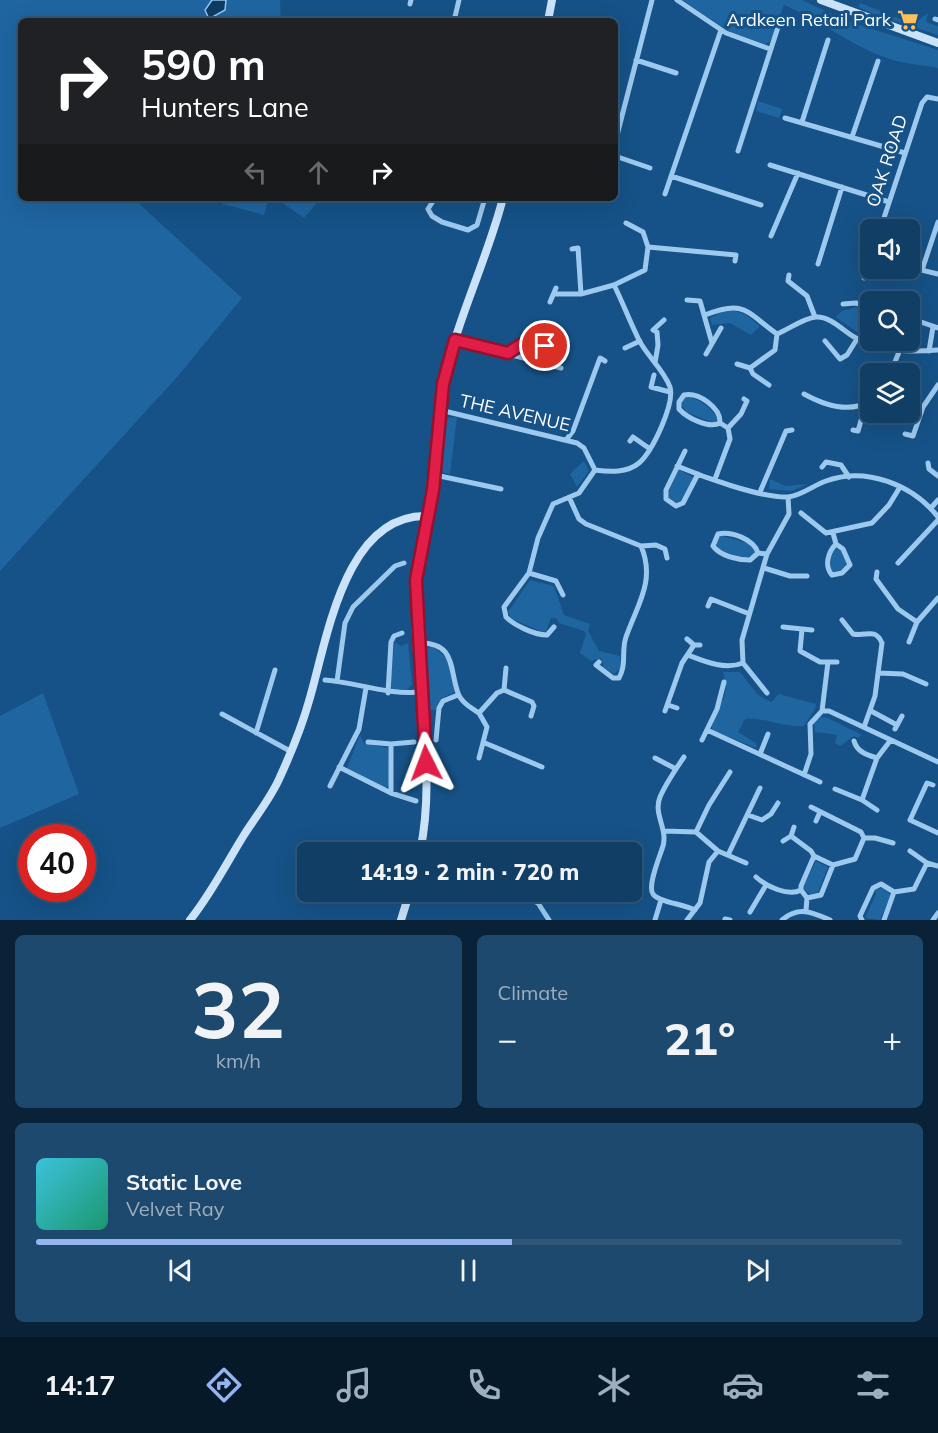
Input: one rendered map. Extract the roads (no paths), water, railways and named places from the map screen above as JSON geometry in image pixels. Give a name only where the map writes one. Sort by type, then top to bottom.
[{"type":"street","points":[[455,18],[459,0]]},
{"type":"street","points":[[549,18],[552,0]]},
{"type":"street","points":[[618,131],[652,0]]},
{"type":"street","points":[[677,0],[721,30],[771,50]]},
{"type":"street","points":[[821,0],[938,43]]},
{"type":"street","points":[[738,151],[780,21]]},
{"type":"street","points":[[665,194],[721,30]]},
{"type":"street","points":[[802,122],[828,40]]},
{"type":"street","points":[[636,60],[676,73]]},
{"type":"street","points":[[852,137],[878,62]]},
{"type":"street","name":"OAK ROAD","points":[[884,219],[922,103],[927,97],[938,99]]},
{"type":"street","points":[[784,118],[905,153]]},
{"type":"street","points":[[618,157],[650,168]]},
{"type":"street","points":[[770,165],[889,202]]},
{"type":"street","points":[[771,236],[798,174]]},
{"type":"street","points":[[671,176],[761,205]]},
{"type":"street","points":[[818,264],[842,187]]},
{"type":"street","points":[[433,201],[428,209],[432,216],[468,230],[477,225],[484,201]]},
{"type":"street","points":[[421,842],[427,786],[416,580],[435,475],[445,373],[488,253],[501,201]]},
{"type":"street","points":[[938,222],[922,270],[938,274]]},
{"type":"street","points":[[550,302],[555,291],[581,294],[614,285],[645,270],[648,247],[643,232],[626,223]]},
{"type":"street","points":[[648,247],[736,255],[735,261]]},
{"type":"street","points":[[572,249],[578,248],[581,294]]},
{"type":"street","points":[[789,275],[788,281],[807,296],[815,317]]},
{"type":"street","points":[[554,627],[547,635],[541,635],[506,617],[504,607],[530,573],[538,538],[549,510],[553,504],[586,485],[595,470],[609,472],[626,470],[639,463],[650,449],[665,418],[670,392],[640,341],[614,285]]},
{"type":"street","points":[[687,300],[700,301],[712,343]]},
{"type":"street","points":[[843,304],[860,304]]},
{"type":"street","points":[[705,315],[727,306],[748,311],[777,334]]},
{"type":"street","points":[[777,334],[815,317],[827,319],[860,340]]},
{"type":"street","points":[[655,363],[658,345],[657,332],[653,330],[664,320]]},
{"type":"street","points":[[921,322],[935,327],[929,351]]},
{"type":"street","points":[[706,354],[721,328]]},
{"type":"street","points":[[750,368],[775,350],[777,334]]},
{"type":"street","points":[[825,341],[840,359],[847,355],[857,339]]},
{"type":"street","points":[[455,340],[561,368]]},
{"type":"street","points":[[625,348],[640,341]]},
{"type":"street","points":[[508,353],[522,344],[551,346]]},
{"type":"street","points":[[896,351],[938,350]]},
{"type":"street","points":[[894,363],[899,352]]},
{"type":"street","points":[[566,440],[573,431],[600,358],[604,361]]},
{"type":"street","points":[[737,364],[750,368],[753,374],[769,384]]},
{"type":"street","points":[[654,375],[651,387],[670,392]]},
{"type":"street","points":[[905,434],[913,436],[923,407],[938,385]]},
{"type":"street","points":[[804,394],[821,404],[840,407],[860,403]]},
{"type":"street","points":[[684,395],[694,395],[715,408],[720,417],[720,423],[713,426],[707,425],[683,414],[679,409],[681,398],[684,395]]},
{"type":"street","points":[[728,428],[741,414],[747,401],[744,399]]},
{"type":"street","name":"THE AVENUE","points":[[440,410],[577,442],[584,448],[595,470]]},
{"type":"street","points":[[715,479],[730,439],[728,428],[720,423]]},
{"type":"street","points":[[853,429],[858,431],[861,423]]},
{"type":"street","points":[[760,492],[787,429]]},
{"type":"street","points":[[630,441],[633,437],[650,449]]},
{"type":"street","points":[[685,451],[665,494],[671,504],[679,505],[687,499],[698,474]]},
{"type":"street","points":[[823,462],[841,465],[849,477]]},
{"type":"street","points":[[677,466],[760,492],[788,496],[826,481],[849,477],[884,480],[900,487],[918,497],[931,508],[938,518],[898,563]]},
{"type":"street","points":[[927,468],[938,476]]},
{"type":"street","points":[[435,475],[501,489]]},
{"type":"street","points":[[801,513],[826,533],[833,533],[843,528],[864,527],[872,523],[889,505],[900,487]]},
{"type":"street","points":[[767,693],[744,663],[742,640],[747,613],[767,554],[789,514],[788,496]]},
{"type":"street","points":[[568,497],[579,519],[586,524],[641,546],[656,544],[665,549],[667,558]]},
{"type":"street","points":[[931,508],[938,500]]},
{"type":"street","points":[[190,920],[270,796],[309,702],[333,613],[354,566],[372,542],[394,523],[407,517],[428,516]]},
{"type":"street","points":[[758,553],[750,542],[726,533],[718,534],[713,541],[713,546],[719,553],[743,560],[750,560],[758,553],[767,554]]},
{"type":"street","points":[[833,533],[836,544],[843,549],[850,565],[842,573],[831,575],[827,568],[829,554],[836,544]]},
{"type":"street","points":[[599,662],[596,665],[613,678],[619,678],[625,668],[625,638],[641,606],[648,575],[641,546]]},
{"type":"street","points":[[337,681],[345,622],[353,606],[395,566],[404,563]]},
{"type":"street","points":[[764,568],[790,576],[807,576]]},
{"type":"street","points":[[877,572],[876,579],[898,609],[917,622]]},
{"type":"street","points":[[530,573],[556,581],[563,595]]},
{"type":"street","points":[[909,642],[917,622],[938,598]]},
{"type":"street","points":[[708,606],[711,599],[747,613]]},
{"type":"street","points":[[842,620],[853,634],[869,632],[880,639],[878,673],[871,711],[864,727]]},
{"type":"street","points":[[783,627],[812,630]]},
{"type":"street","points":[[802,628],[800,651],[820,662],[837,662]]},
{"type":"street","points":[[388,693],[391,642],[394,636],[402,633]]},
{"type":"street","points":[[677,708],[666,708],[682,663],[697,645],[687,639]]},
{"type":"street","points":[[418,643],[438,647],[448,655],[453,664],[458,695],[479,713],[487,727],[485,743],[479,758]]},
{"type":"street","points":[[688,655],[710,664],[735,666],[744,663]]},
{"type":"street","points":[[804,775],[811,754],[810,724],[822,711],[828,662]]},
{"type":"street","points":[[504,690],[506,668]]},
{"type":"street","points":[[256,733],[275,670]]},
{"type":"street","points":[[878,673],[903,674],[926,684]]},
{"type":"street","points":[[325,680],[388,693],[422,692]]},
{"type":"street","points":[[702,740],[717,709],[724,682]]},
{"type":"street","points":[[330,786],[358,729],[366,688]]},
{"type":"street","points":[[479,713],[497,693],[504,690],[532,702],[534,706],[531,716]]},
{"type":"street","points":[[436,740],[442,700],[458,695]]},
{"type":"street","points":[[822,711],[829,711],[890,741],[937,760]]},
{"type":"street","points":[[871,711],[896,727],[902,716]]},
{"type":"street","points":[[222,714],[290,751]]},
{"type":"street","points":[[706,730],[820,782]]},
{"type":"street","points":[[760,754],[768,734]]},
{"type":"street","points":[[854,741],[856,747],[864,754],[877,758]]},
{"type":"street","points":[[862,801],[877,758],[890,741]]},
{"type":"street","points":[[368,742],[391,744],[414,742]]},
{"type":"street","points":[[485,743],[542,767]]},
{"type":"street","points":[[391,744],[391,793]]},
{"type":"street","points":[[684,757],[660,797],[660,822],[664,831],[663,845],[650,887],[654,896],[661,900],[686,905],[695,910]]},
{"type":"street","points":[[655,758],[676,769]]},
{"type":"street","points":[[339,767],[391,793],[416,801]]},
{"type":"street","points":[[696,832],[709,804],[730,772]]},
{"type":"street","points":[[933,785],[927,783],[910,820],[938,833]]},
{"type":"street","points":[[728,855],[760,788]]},
{"type":"street","points":[[835,789],[877,810]]},
{"type":"street","points":[[748,815],[762,820],[771,814],[778,803]]},
{"type":"street","points":[[790,836],[811,850],[814,856],[833,865],[855,859],[864,838],[861,832],[811,807]]},
{"type":"street","points":[[816,821],[820,812]]},
{"type":"street","points":[[783,842],[790,836],[794,827]]},
{"type":"street","points":[[664,831],[696,832],[718,851],[746,863]]},
{"type":"street","points":[[864,838],[893,843]]},
{"type":"street","points":[[879,847],[882,840]]},
{"type":"street","points":[[687,920],[703,894],[709,862],[718,851]]},
{"type":"street","points":[[910,851],[927,863],[938,866]]},
{"type":"street","points":[[756,877],[766,885],[791,894],[801,890],[814,856]]},
{"type":"street","points":[[862,920],[860,916],[873,888],[881,884],[894,892],[914,888],[927,863]]},
{"type":"street","points":[[807,898],[821,895],[833,865]]},
{"type":"street","points":[[750,912],[766,885]]},
{"type":"street","points":[[801,890],[807,898],[806,910]]},
{"type":"street","points":[[884,920],[894,892]]},
{"type":"street","points":[[655,920],[661,900]]},
{"type":"street","points":[[401,920],[407,902]]},
{"type":"street","points":[[536,902],[549,920]]},
{"type":"street","points":[[782,920],[792,913],[806,910],[830,920]]},
{"type":"street","points":[[933,920],[938,913]]},
{"type":"place","name":"Ardkeen Retail Park","points":[[908,20]]}]
